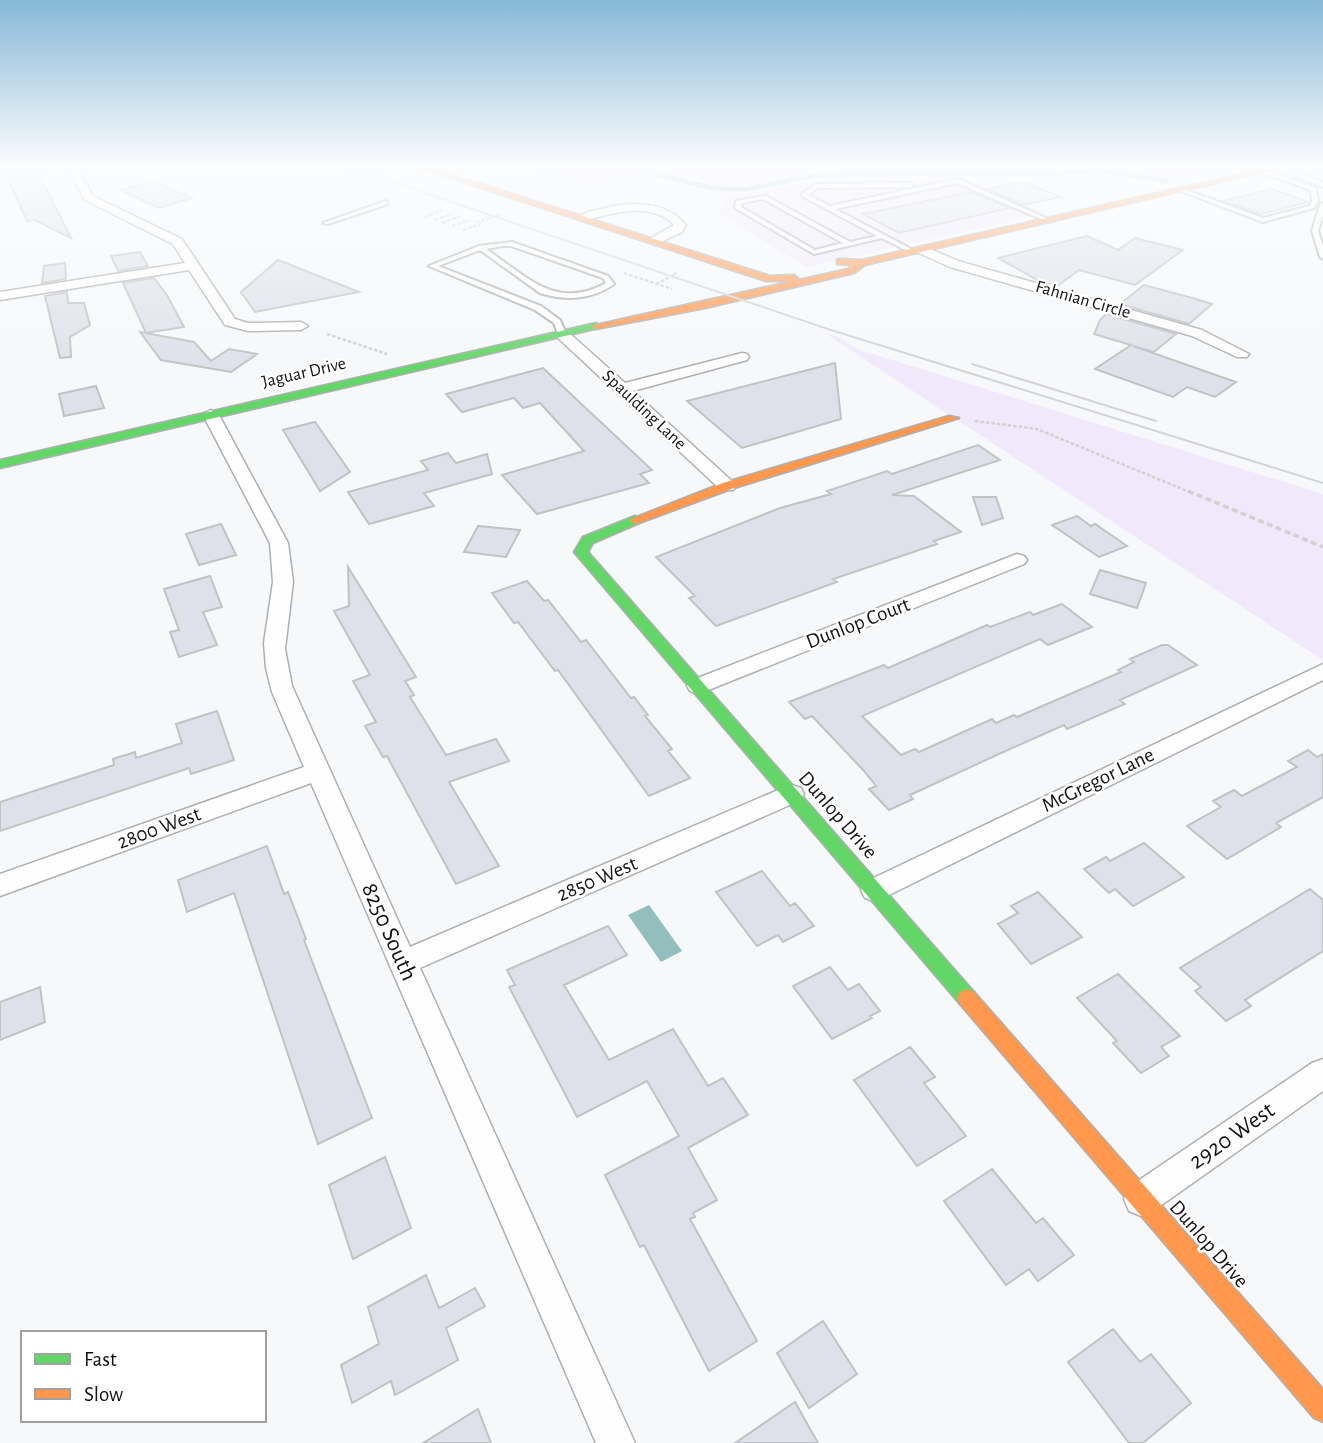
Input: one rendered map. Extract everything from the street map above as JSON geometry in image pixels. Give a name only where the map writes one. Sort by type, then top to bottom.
[{"type":"main road","points":[[631,233],[769,279]]},
{"type":"main road","name":"Jaguar Drive","points":[[618,321],[650,307],[769,279],[794,278],[996,233]]},
{"type":"main road","name":"Jaguar Drive","points":[[0,464],[618,321],[662,315],[851,271],[862,263]]},
{"type":"main road","name":"Dunlop Drive","points":[[953,418],[727,486],[604,531],[588,540],[581,552],[1323,1409]]},
{"type":"street","points":[[162,233],[184,248],[230,322],[248,327],[301,326]]},
{"type":"street","points":[[655,241],[670,233]]},
{"type":"street","name":"Fahnian Circle","points":[[918,251],[954,264],[1197,333],[1242,354]]},
{"type":"street","points":[[0,296],[194,265]]},
{"type":"street","name":"Spaulding Lane","points":[[562,334],[727,486]]},
{"type":"street","points":[[621,389],[742,357]]},
{"type":"street","name":"8250 South","points":[[211,415],[279,543],[285,563],[285,582],[275,643],[276,666],[283,692],[615,1443]]},
{"type":"street","name":"Dunlop Court","points":[[698,686],[1017,560]]},
{"type":"street","name":"McGregor Lane","points":[[874,890],[1323,671]]},
{"type":"street","name":"2800 West","points":[[0,885],[318,771]]},
{"type":"street","name":"2850 West","points":[[402,963],[792,794]]},
{"type":"street","name":"2920 West","points":[[1141,1199],[1323,1073]]},
{"type":"lane","points":[[782,233],[814,252],[884,236]]},
{"type":"lane","points":[[830,233],[849,244]]},
{"type":"lane","points":[[879,233],[918,251]]},
{"type":"lane","points":[[1316,233],[1323,257]]},
{"type":"lane","points":[[481,248],[543,291],[555,296],[587,295],[610,284],[606,277],[520,246],[498,244],[481,248],[432,266],[538,308],[557,322],[562,334]]},
{"type":"path","points":[[621,272],[674,290]]},
{"type":"path","points":[[656,284],[676,274],[674,273]]},
{"type":"path","points":[[327,334],[397,357]]},
{"type":"path","points":[[953,418],[1037,429],[1323,547]]},
{"type":"shaded area","points":[[752,233],[957,233],[807,267]]},
{"type":"shaded area","points":[[823,332],[840,338],[857,349],[1323,494],[1323,660]]},
{"type":"water","points":[[649,905],[682,951],[661,962],[628,915]]},
{"type":"building","points":[[1087,236],[1118,250],[1135,238],[1183,250],[1135,285],[1079,270],[1057,286],[1041,282],[998,258]]},
{"type":"building","points":[[140,252],[148,266],[118,271],[111,256]]},
{"type":"building","points":[[278,260],[359,292],[255,312],[241,292]]},
{"type":"building","points":[[65,263],[66,279],[42,283],[44,266]]},
{"type":"building","points":[[154,278],[167,295],[184,327],[146,333],[123,283]]},
{"type":"building","points":[[1144,285],[1212,304],[1189,324],[1120,304]]},
{"type":"building","points":[[67,292],[68,303],[84,303],[90,325],[70,337],[71,357],[60,358],[45,296]]},
{"type":"building","points":[[1106,314],[1176,334],[1154,352],[1133,346],[1236,382],[1215,397],[1187,387],[1173,397],[1095,369],[1131,345],[1094,334]]},
{"type":"building","points":[[140,332],[194,342],[211,361],[229,349],[257,354],[231,372],[161,360]]},
{"type":"building","points":[[835,363],[841,419],[742,448],[687,401]]},
{"type":"building","points":[[543,368],[652,470],[640,474],[649,483],[537,514],[502,475],[584,451],[540,403],[523,408],[514,398],[462,412],[446,394]]},
{"type":"building","points":[[96,386],[104,408],[64,416],[59,394]]},
{"type":"building","points":[[315,422],[350,472],[320,491],[283,430]]},
{"type":"building","points":[[978,445],[1000,460],[892,495],[914,496],[961,532],[934,541],[937,544],[833,579],[837,582],[716,626],[689,598],[695,596],[656,557],[780,508],[831,494],[827,491],[887,471],[892,474]]},
{"type":"building","points":[[448,453],[456,463],[487,454],[492,474],[424,493],[434,506],[369,524],[348,492],[428,470],[421,461]]},
{"type":"building","points":[[973,497],[996,497],[1003,518],[982,525]]},
{"type":"building","points":[[1077,516],[1091,526],[1095,524],[1127,546],[1099,557],[1052,525]]},
{"type":"building","points":[[221,524],[236,555],[199,565],[186,534]]},
{"type":"building","points":[[478,526],[520,530],[506,557],[464,552]]},
{"type":"building","points":[[348,567],[416,677],[405,681],[414,695],[410,697],[446,755],[496,739],[509,761],[449,782],[499,866],[456,884],[387,756],[383,757],[365,726],[376,722],[353,681],[370,675],[334,611],[349,606]]},
{"type":"building","points":[[1100,570],[1146,583],[1137,608],[1090,594]]},
{"type":"building","points":[[210,576],[222,607],[203,612],[217,645],[179,657],[170,632],[179,630],[164,589]]},
{"type":"building","points":[[527,581],[544,601],[548,600],[581,642],[586,640],[631,698],[634,697],[648,715],[645,716],[672,749],[668,751],[690,778],[649,796],[558,670],[555,671],[492,593]]},
{"type":"building","points":[[1062,604],[1092,627],[1048,645],[1040,639],[862,716],[901,755],[915,749],[919,752],[992,719],[996,723],[1014,715],[1017,717],[1121,672],[1118,670],[1134,662],[1130,659],[1162,645],[1168,645],[1197,665],[1120,700],[1125,704],[1067,729],[1064,725],[910,795],[913,799],[889,810],[869,789],[876,786],[864,771],[812,716],[805,719],[789,702],[884,665],[888,668],[987,625],[990,627],[1030,612],[1033,615]]},
{"type":"building","points":[[217,711],[234,760],[191,774],[189,768],[0,831],[0,802],[114,765],[113,759],[135,752],[136,758],[182,743],[176,724]]},
{"type":"building","points":[[1308,750],[1317,757],[1323,754],[1323,797],[1276,823],[1281,827],[1227,859],[1187,826],[1221,807],[1213,801],[1234,790],[1242,796],[1297,767],[1288,761]]},
{"type":"building","points":[[1144,843],[1184,877],[1133,906],[1115,889],[1109,893],[1084,869],[1106,857],[1110,861]]},
{"type":"building","points":[[267,846],[284,894],[288,892],[372,1118],[318,1144],[234,893],[187,912],[178,880]]},
{"type":"building","points":[[762,871],[790,906],[795,903],[814,926],[783,942],[778,935],[757,946],[716,892]]},
{"type":"building","points":[[1310,889],[1323,900],[1323,951],[1245,1000],[1251,1006],[1226,1021],[1195,991],[1201,987],[1180,968]]},
{"type":"building","points":[[1038,892],[1082,937],[1031,964],[998,924],[1018,913],[1011,906]]},
{"type":"building","points":[[608,926],[627,955],[564,985],[609,1060],[673,1029],[708,1086],[723,1078],[748,1115],[688,1148],[717,1200],[693,1213],[695,1217],[690,1219],[757,1341],[709,1371],[644,1245],[640,1247],[605,1175],[679,1136],[647,1081],[577,1117],[509,987],[515,985],[507,970]]},
{"type":"building","points":[[830,967],[848,990],[859,984],[880,1011],[832,1039],[793,986]]},
{"type":"building","points":[[1118,974],[1180,1036],[1161,1047],[1169,1056],[1141,1073],[1113,1043],[1117,1041],[1077,998]]},
{"type":"building","points":[[40,987],[45,1022],[0,1040],[0,1002]]},
{"type":"building","points":[[910,1047],[935,1077],[924,1083],[966,1136],[917,1166],[854,1080]]},
{"type":"building","points":[[385,1157],[411,1228],[353,1259],[329,1185]]},
{"type":"building","points":[[992,1169],[1036,1223],[1043,1218],[1074,1255],[1038,1281],[1029,1269],[1006,1285],[944,1201]]},
{"type":"building","points":[[426,1275],[439,1308],[475,1288],[485,1306],[446,1328],[458,1360],[395,1395],[391,1381],[352,1403],[341,1365],[379,1344],[368,1307]]},
{"type":"building","points":[[823,1321],[857,1374],[809,1408],[777,1353]]},
{"type":"building","points":[[1113,1329],[1140,1362],[1151,1354],[1191,1403],[1143,1443],[1129,1443],[1068,1362]]},
{"type":"building","points":[[795,1402],[818,1443],[735,1443]]},
{"type":"building","points":[[478,1409],[491,1443],[423,1443]]},
{"type":"tram line","points":[[545,233],[831,330],[1323,483]]},
{"type":"tram line","points":[[972,364],[1156,421]]},
{"type":"traffic: fast","points":[[0,464],[596,326]]},
{"type":"traffic: fast","points":[[635,520],[588,540],[581,552],[967,998]]},
{"type":"traffic: slow","points":[[627,233],[769,279],[794,278]]},
{"type":"traffic: slow","points":[[840,262],[862,263],[991,233]]},
{"type":"traffic: slow","points":[[596,326],[705,305],[851,271],[862,263]]},
{"type":"traffic: slow","points":[[635,520],[727,486],[953,418]]},
{"type":"traffic: slow","points":[[967,998],[1323,1409]]}]
